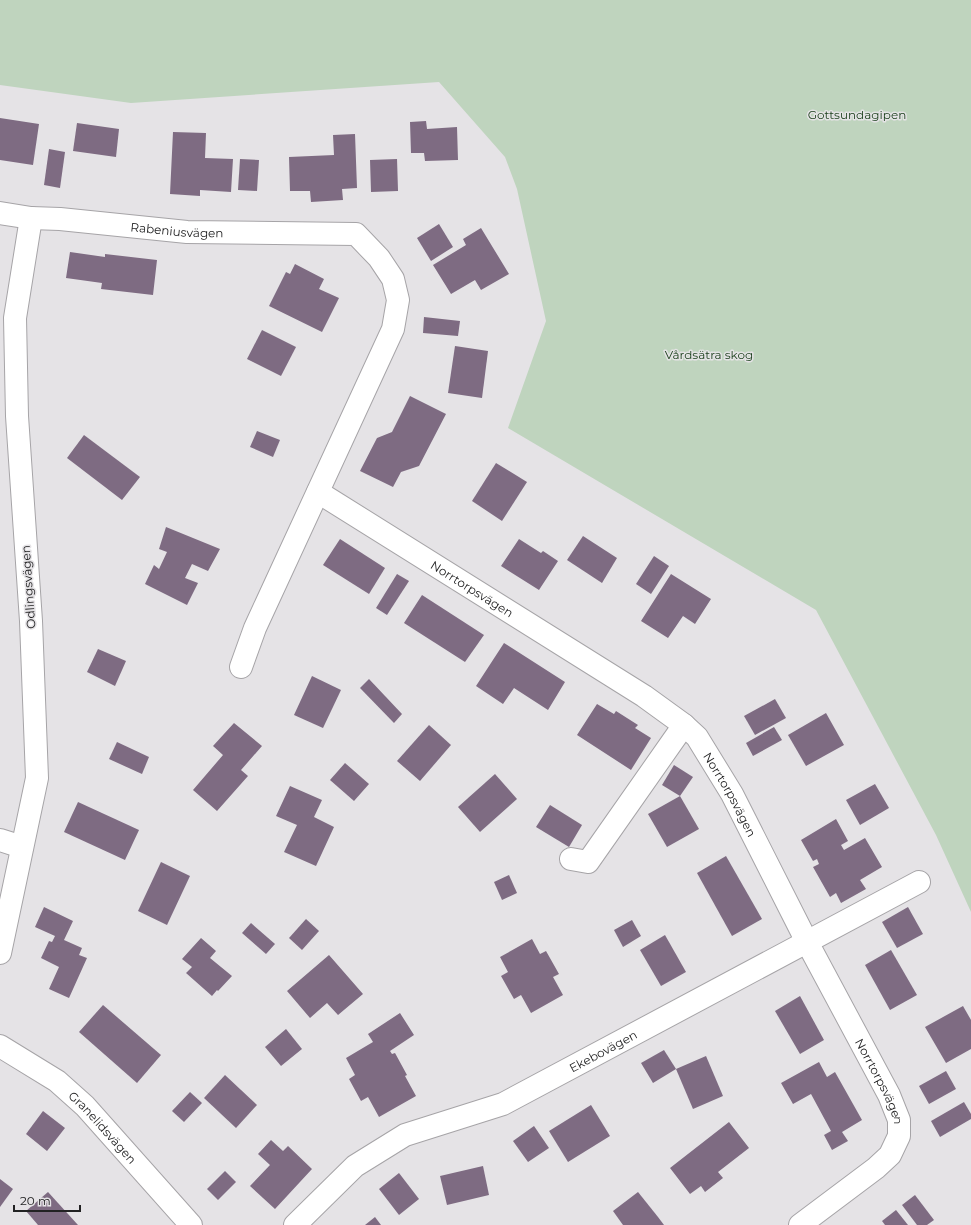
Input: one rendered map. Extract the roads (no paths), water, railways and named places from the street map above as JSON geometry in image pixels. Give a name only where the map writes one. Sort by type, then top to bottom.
[{"type":"street","name":"Rabeniusvägen","points":[[0,213],[31,218],[60,219],[187,232],[356,234],[379,258],[386,268],[393,279],[398,300],[393,328],[318,492]]},
{"type":"street","name":"Odlingsvägen","points":[[0,952],[37,778],[31,621],[17,416],[15,318],[31,218]]},
{"type":"street","points":[[241,667],[255,628],[318,492]]},
{"type":"street","name":"Norrtorpsvägen","points":[[318,492],[638,692],[684,725],[697,737],[732,794],[807,942],[889,1095],[899,1120],[899,1136],[890,1155],[876,1168],[800,1225]]},
{"type":"street","points":[[571,859],[588,862],[684,725]]},
{"type":"street","points":[[0,840],[22,847]]},
{"type":"street","name":"Ekebovägen","points":[[295,1225],[355,1166],[405,1135],[503,1104],[919,882]]},
{"type":"street","name":"Granelidsvägen","points":[[0,1046],[57,1081],[85,1106],[191,1225]]},
{"type":"park label","name":"Gottsundagipen","points":[[857,114]]},
{"type":"park label","name":"Vårdsätra skog","points":[[709,354]]}]
